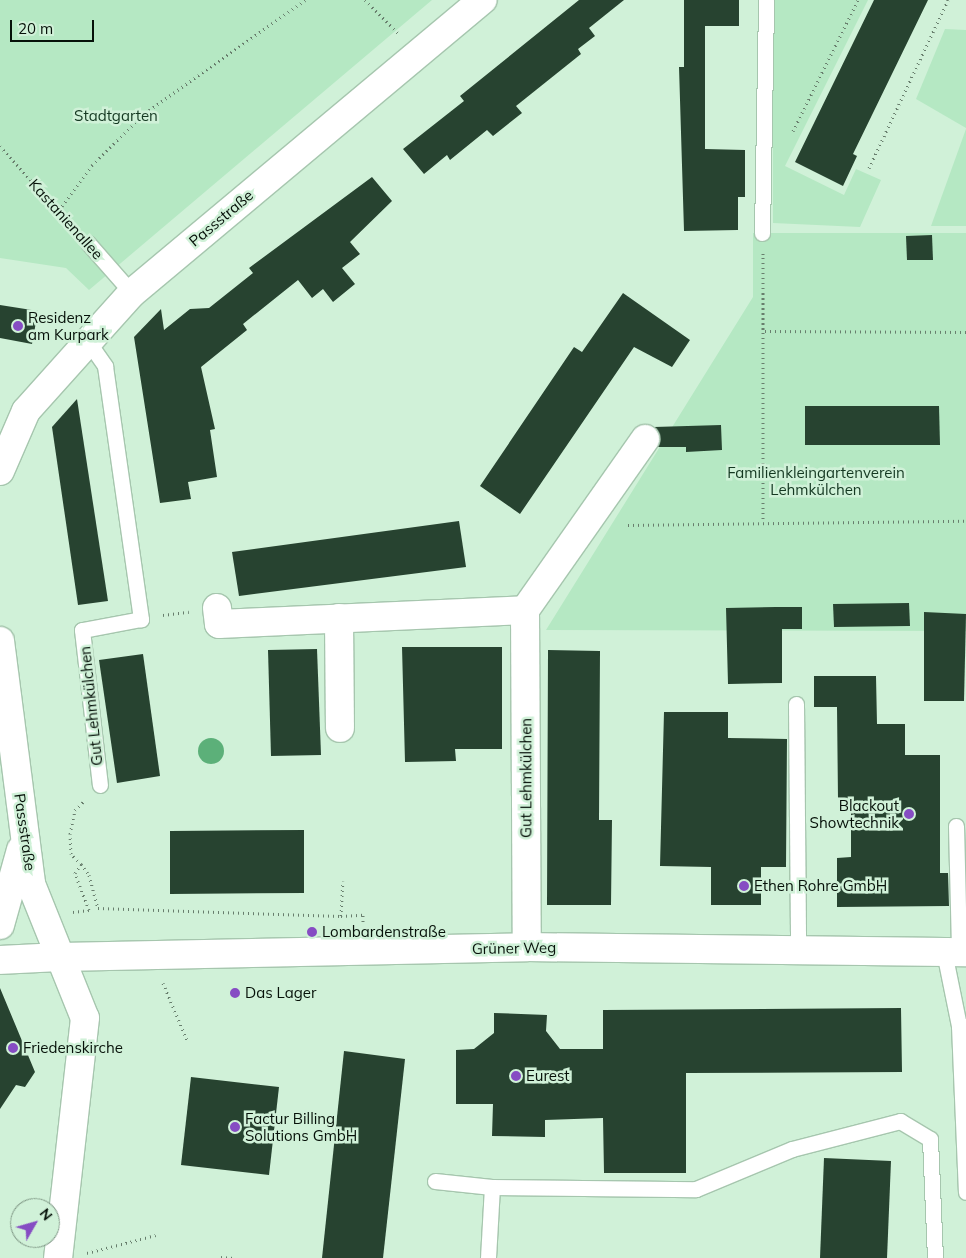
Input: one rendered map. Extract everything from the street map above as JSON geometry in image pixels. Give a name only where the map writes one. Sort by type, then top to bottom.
[{"type":"street","name":"Passstraße","points":[[0,471],[26,411],[87,340],[132,293],[483,0]]},
{"type":"street","points":[[217,608],[219,624],[525,610],[646,439]]},
{"type":"street","name":"Gut Lehmkülchen","points":[[525,610],[527,947]]},
{"type":"street","points":[[339,618],[340,728]]},
{"type":"street","name":"Passstraße","points":[[0,641],[31,884],[44,921],[62,957]]},
{"type":"street","points":[[0,925],[24,836]]},
{"type":"street","name":"Grüner Weg","points":[[62,957],[527,947],[956,952]]},
{"type":"street","points":[[0,960],[62,957],[85,1018],[58,1258]]},
{"type":"lane","points":[[762,233],[766,0]]},
{"type":"lane","name":"Kastanienallee","points":[[88,243],[132,293]]},
{"type":"lane","points":[[87,340],[105,366],[141,619]]},
{"type":"lane","name":"Gut Lehmkülchen","points":[[100,785],[82,630],[141,619]]},
{"type":"lane","points":[[796,704],[798,950]]},
{"type":"lane","points":[[956,826],[956,952],[962,1026],[966,1192]]},
{"type":"lane","points":[[435,1181],[492,1187],[696,1189],[792,1149],[900,1121],[930,1139],[936,1258]]},
{"type":"lane","points":[[488,1258],[492,1187]]},
{"type":"path","points":[[59,210],[92,165],[145,113],[305,0]]},
{"type":"path","points":[[365,0],[419,54]]},
{"type":"path","points":[[794,131],[858,0]]},
{"type":"path","points":[[869,168],[948,0]]},
{"type":"path","name":"Kastanienallee","points":[[0,146],[88,243]]},
{"type":"path","points":[[762,233],[765,331],[763,521]]},
{"type":"path","points":[[765,331],[966,332]]},
{"type":"path","points":[[628,525],[763,521],[966,521]]},
{"type":"path","points":[[141,619],[217,608]]},
{"type":"path","points":[[100,785],[75,810],[71,854],[89,875],[98,908],[363,916]]},
{"type":"path","points":[[44,921],[89,910],[75,873],[80,864]]},
{"type":"path","points":[[342,881],[342,916]]},
{"type":"path","points":[[162,980],[187,1040]]},
{"type":"path","points":[[98,1250],[156,1235]]},
{"type":"path","points":[[222,1256],[234,1258]]},
{"type":"green space","name":"Stadtgarten","points":[[0,0],[432,0],[89,290],[66,268],[0,258]]},
{"type":"green space","points":[[773,0],[868,0],[785,166],[844,195],[856,169],[881,180],[860,227],[773,223]]},
{"type":"green space","points":[[945,29],[966,30],[966,128],[916,99]]},
{"type":"green space","points":[[966,129],[966,226],[931,226]]},
{"type":"green space","name":"Familienkleingartenverein Lehmkülchen","points":[[753,233],[966,233],[966,631],[546,630],[753,297]]},
{"type":"shaded area","points":[[211,738],[220,742],[224,751],[220,760],[211,764],[202,760],[198,751],[202,742]]},
{"type":"building","points":[[579,0],[624,0],[589,28],[595,36],[578,49],[581,54],[516,106],[522,113],[493,136],[487,130],[450,160],[447,155],[424,174],[403,149],[464,101],[460,96]]},
{"type":"building","points":[[684,0],[739,0],[739,26],[705,26],[705,149],[745,150],[745,197],[738,197],[738,230],[684,231],[679,67],[684,67]]},
{"type":"building","points":[[874,0],[928,0],[853,154],[857,156],[843,186],[795,162]]},
{"type":"building","points":[[372,177],[392,201],[350,242],[360,254],[342,268],[355,284],[333,302],[323,289],[312,298],[298,280],[243,324],[247,330],[201,367],[215,429],[210,430],[217,477],[188,482],[191,499],[160,503],[134,337],[161,309],[164,330],[190,309],[209,308],[253,273],[249,268]]},
{"type":"building","points":[[932,235],[933,260],[907,260],[906,236]]},
{"type":"building","points":[[623,293],[690,340],[672,367],[634,347],[520,514],[480,486],[574,347],[582,352]]},
{"type":"building","name":"Residenz am Kurpark","points":[[0,305],[38,311],[32,344],[0,338]]},
{"type":"building","points":[[77,399],[108,601],[78,605],[52,427]]},
{"type":"building","points":[[805,406],[939,406],[940,445],[805,445]]},
{"type":"building","points":[[721,425],[722,450],[686,452],[686,447],[658,447],[659,433],[654,427]]},
{"type":"building","points":[[459,521],[466,567],[239,596],[232,552]]},
{"type":"building","points":[[909,603],[910,626],[834,627],[833,604]]},
{"type":"building","points":[[802,607],[802,629],[782,629],[782,683],[728,684],[726,608]]},
{"type":"building","points":[[924,612],[966,614],[964,701],[924,701]]},
{"type":"building","points":[[402,647],[502,647],[502,749],[455,749],[456,761],[405,762]]},
{"type":"building","points":[[317,649],[321,755],[271,756],[268,650]]},
{"type":"building","points":[[548,650],[600,651],[599,820],[612,820],[611,905],[547,905]]},
{"type":"building","points":[[143,654],[160,776],[117,783],[99,660]]},
{"type":"building","points":[[814,676],[876,676],[877,724],[905,724],[905,755],[940,755],[940,873],[948,873],[949,906],[837,907],[837,858],[851,857],[851,799],[838,799],[837,707],[814,707]]},
{"type":"building","points":[[664,712],[728,712],[728,738],[787,739],[786,867],[761,867],[761,905],[711,905],[711,867],[660,866]]},
{"type":"building","points":[[304,830],[304,893],[170,894],[170,831]]},
{"type":"building","name":"Friedenskirche","points":[[0,988],[35,1072],[25,1087],[16,1085],[0,1109]]},
{"type":"building","points":[[901,1008],[902,1072],[686,1073],[686,1173],[604,1173],[603,1118],[545,1120],[545,1137],[492,1136],[493,1104],[456,1104],[456,1050],[474,1049],[494,1033],[494,1013],[547,1015],[546,1031],[560,1049],[603,1049],[603,1010]]},
{"type":"building","points":[[344,1051],[405,1059],[383,1258],[322,1258]]},
{"type":"building","points":[[191,1077],[279,1087],[269,1175],[181,1165]]},
{"type":"building","points":[[824,1158],[891,1161],[887,1258],[820,1258]]},
{"type":"place","name":"Residenz am Kurpark","points":[[18,326]]},
{"type":"place","name":"Blackout Showtechnik","points":[[909,814]]},
{"type":"place","name":"Ethen Rohre GmbH","points":[[744,886]]},
{"type":"place","name":"Lombardenstraße","points":[[312,932]]},
{"type":"place","name":"Das Lager","points":[[235,993]]},
{"type":"place","name":"Friedenskirche","points":[[13,1048]]},
{"type":"place","name":"Eurest","points":[[516,1076]]},
{"type":"place","name":"Factur Billing Solutions GmbH","points":[[235,1127]]}]
